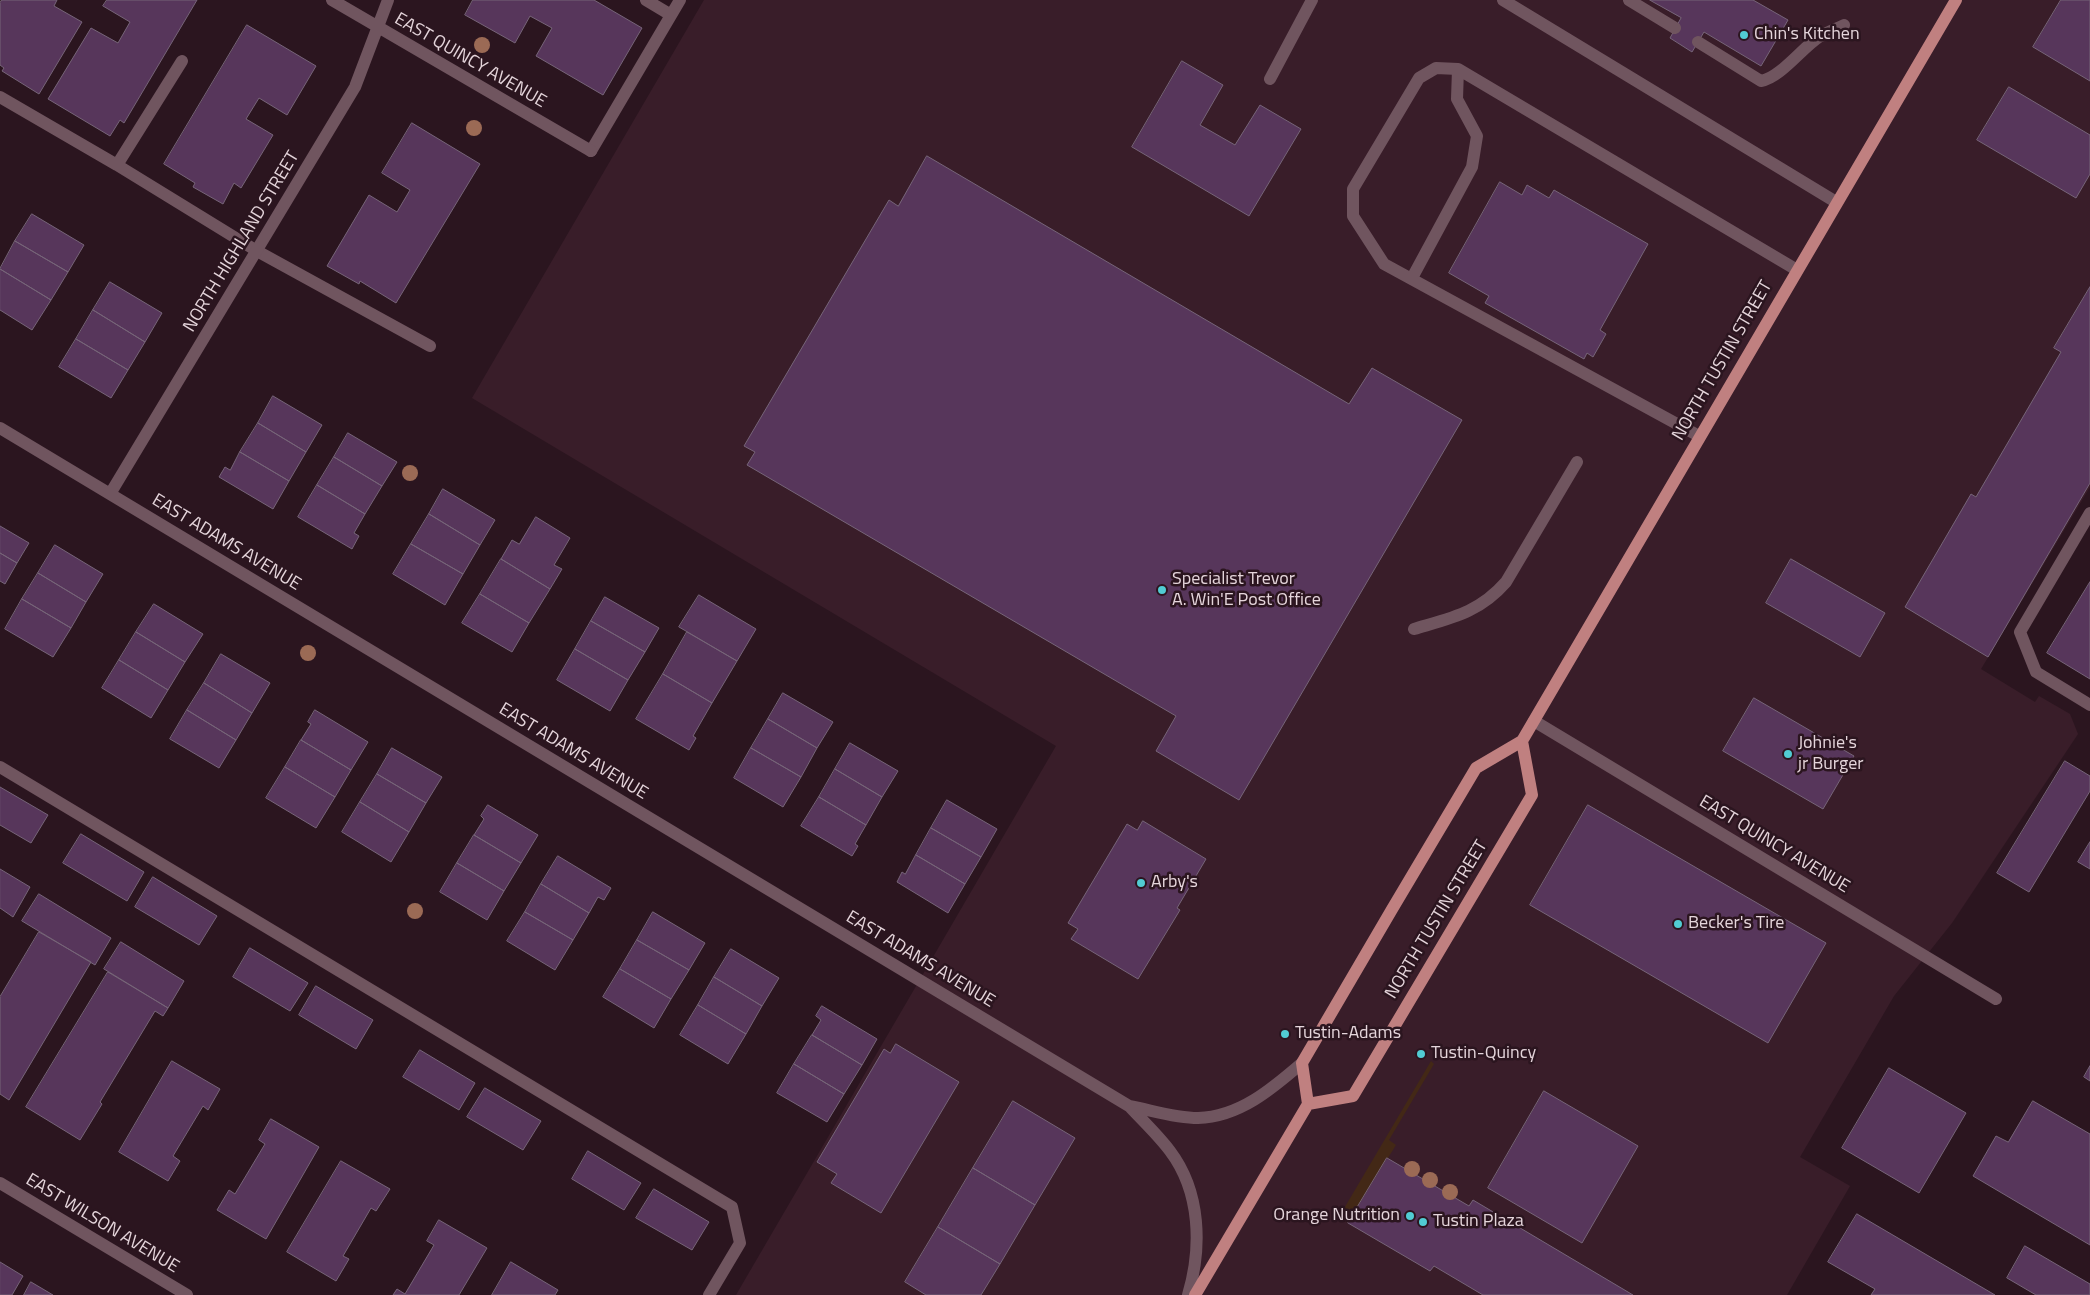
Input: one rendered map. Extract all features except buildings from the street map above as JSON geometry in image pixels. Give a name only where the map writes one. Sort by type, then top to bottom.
[{"type":"main road","name":"NORTH TUSTIN STREET","points":[[1302,1063],[1476,768],[1522,741],[1796,270],[1956,0]]},
{"type":"main road","name":"NORTH TUSTIN STREET","points":[[1308,1104],[1353,1096],[1532,795],[1522,741]]},
{"type":"main road","points":[[1196,1295],[1308,1104],[1302,1063]]},
{"type":"street","name":"EAST QUINCY AVENUE","points":[[332,0],[377,28],[591,151],[671,15]]},
{"type":"street","name":"NORTH HIGHLAND STREET","points":[[110,494],[354,87],[388,0]]},
{"type":"street","points":[[646,0],[671,15],[680,0]]},
{"type":"street","points":[[1270,79],[1312,0]]},
{"type":"street","points":[[1503,0],[1836,202]]},
{"type":"street","points":[[1629,0],[1675,28]]},
{"type":"street","points":[[1698,42],[1761,81],[1770,80],[1820,36],[1844,25]]},
{"type":"street","points":[[117,166],[182,61]]},
{"type":"street","points":[[1699,436],[1384,264],[1352,216],[1353,189],[1419,78],[1436,68],[1458,69],[1796,270]]},
{"type":"street","points":[[1412,278],[1472,167],[1477,136],[1457,99],[1458,69]]},
{"type":"street","points":[[0,97],[256,251],[430,346]]},
{"type":"street","name":"EAST ADAMS AVENUE","points":[[0,428],[1129,1106],[1171,1152],[1182,1170],[1192,1194],[1196,1219],[1196,1249],[1193,1277],[1188,1295]]},
{"type":"street","points":[[1414,629],[1468,612],[1494,595],[1506,582],[1576,462]]},
{"type":"street","points":[[2090,513],[2020,632],[2036,672],[2090,705]]},
{"type":"street","name":"EAST QUINCY AVENUE","points":[[1534,721],[1996,999]]},
{"type":"street","points":[[0,767],[732,1207],[740,1243],[709,1295]]},
{"type":"street","name":"EAST ADAMS AVENUE","points":[[1129,1106],[1196,1118],[1216,1116],[1237,1109],[1260,1096],[1302,1063]]},
{"type":"street","name":"EAST WILSON AVENUE","points":[[0,1183],[187,1295]]},
{"type":"shaded area","points":[[704,0],[2090,0],[2090,487],[1981,669],[2035,702],[2039,696],[2070,714],[2078,734],[1952,923],[1894,996],[1800,1157],[1850,1186],[1787,1295],[736,1295],[1056,746],[472,398]]},
{"type":"shaded area","points":[[1431,1061],[1434,1064],[1389,1140],[1396,1145],[1348,1223],[1339,1217]]},
{"type":"place","name":"Chin's Kitchen","points":[[1744,35]]},
{"type":"place","name":"Specialist Trevor A. Win'E Post Office","points":[[1162,590]]},
{"type":"place","name":"Johnie's jr Burger","points":[[1788,754]]},
{"type":"place","name":"Arby's","points":[[1141,883]]},
{"type":"place","name":"Becker's Tire","points":[[1678,924]]},
{"type":"place","name":"Tustin-Adams","points":[[1285,1034]]},
{"type":"place","name":"Tustin-Quincy","points":[[1421,1054]]},
{"type":"place","name":"Orange Nutrition","points":[[1410,1216]]},
{"type":"place","name":"Tustin Plaza","points":[[1423,1222]]}]
